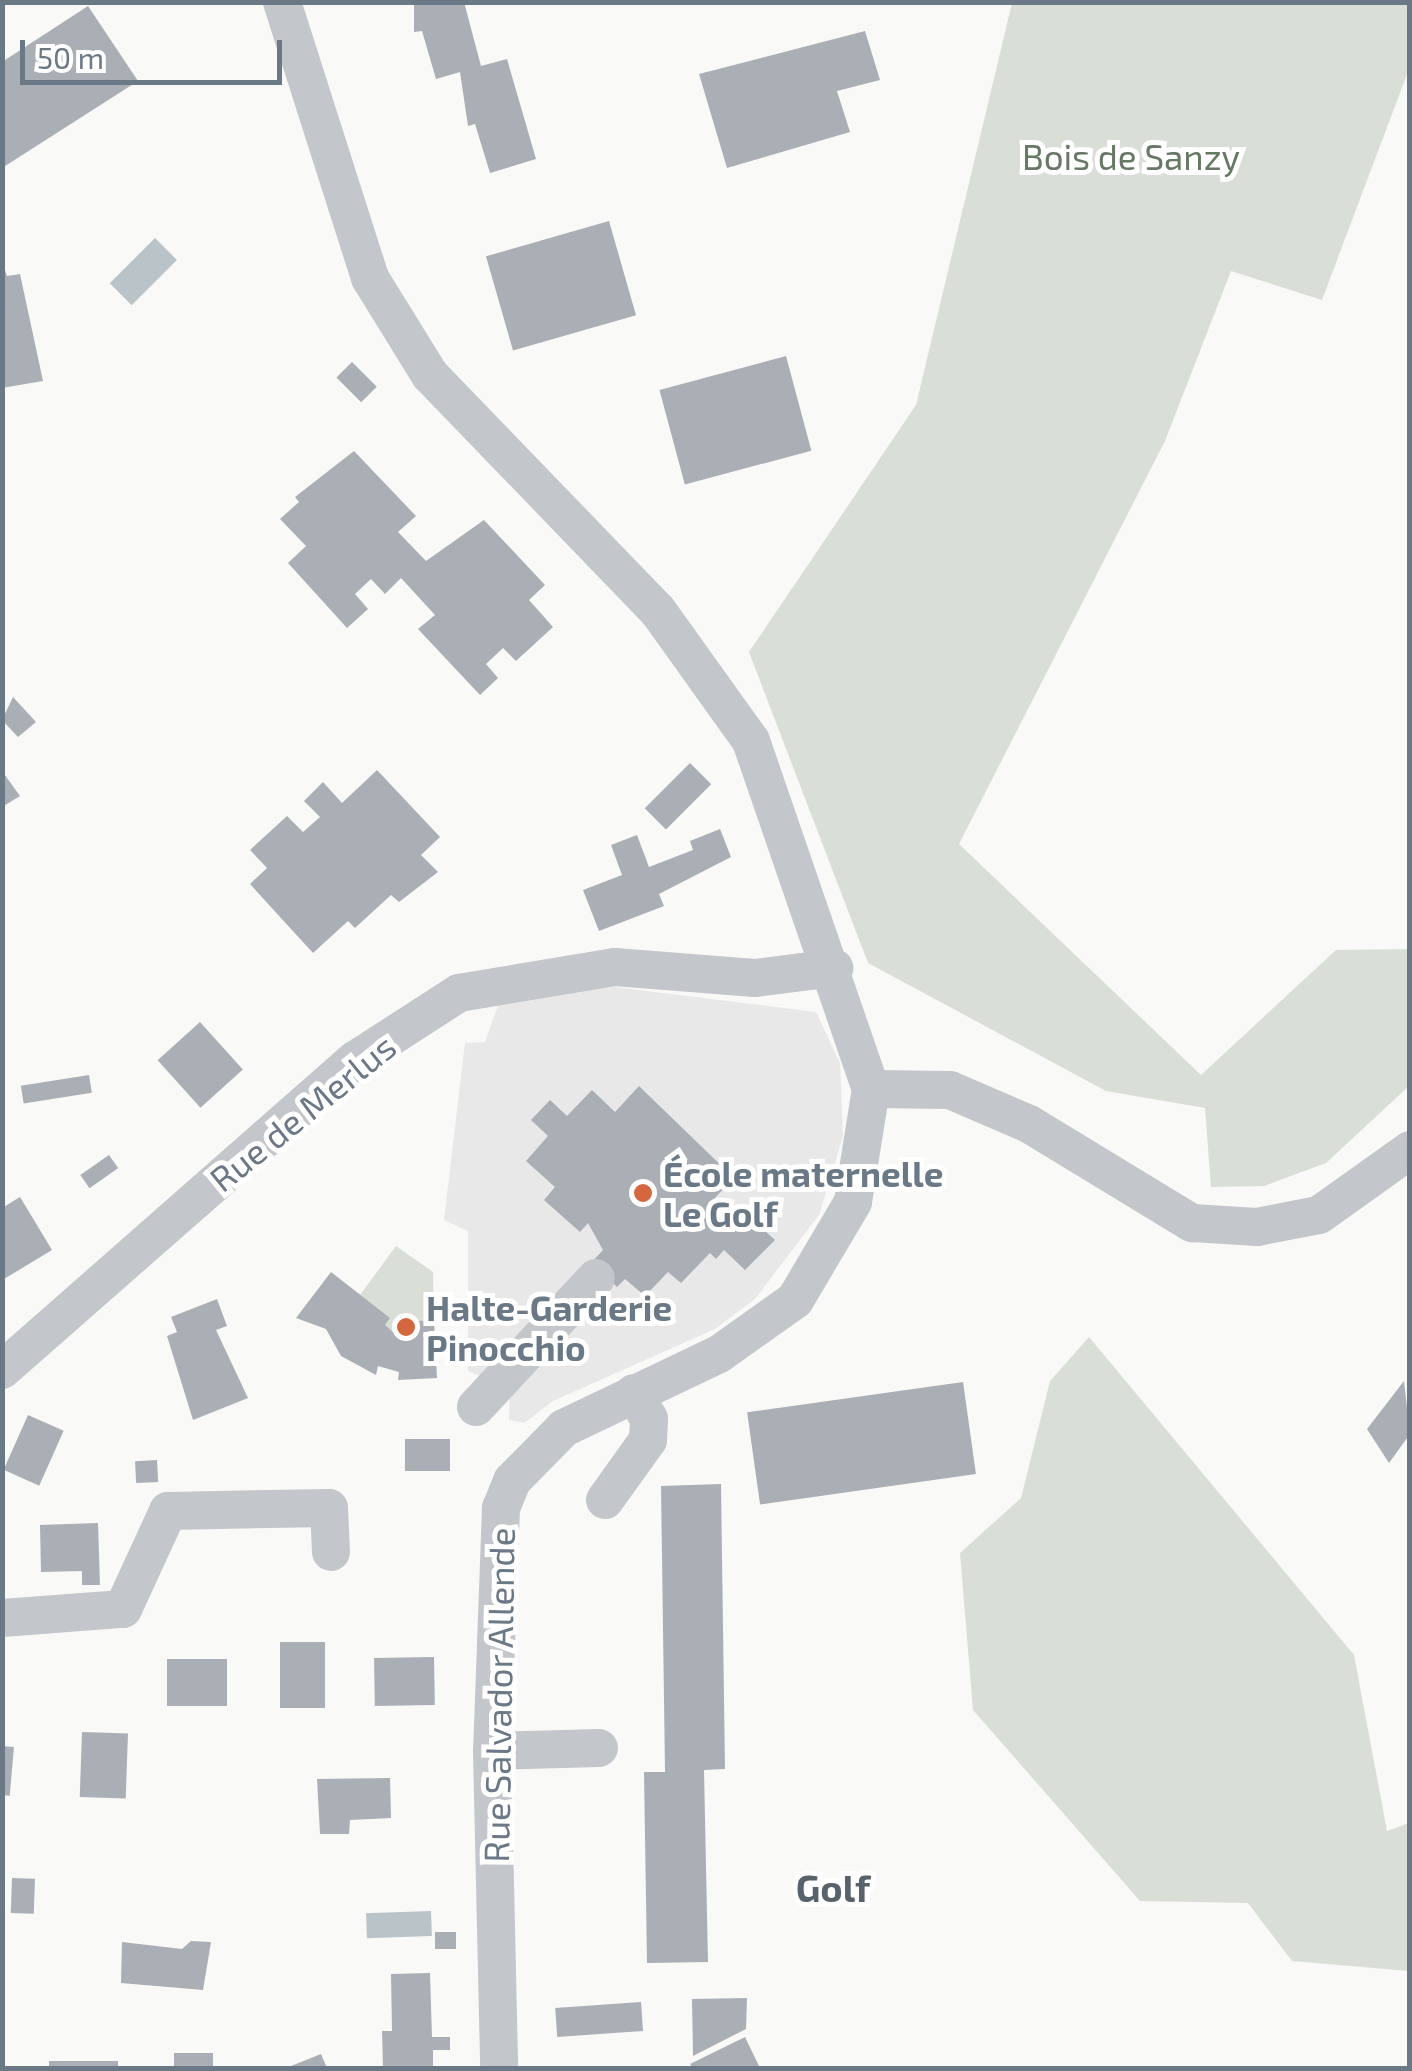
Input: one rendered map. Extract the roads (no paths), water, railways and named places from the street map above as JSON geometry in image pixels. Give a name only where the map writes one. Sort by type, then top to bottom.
[{"type":"street","name":"Rue Salvador Allende","points":[[282,2],[370,278],[430,375],[698,662],[752,742],[834,968],[872,1089],[862,1177],[816,1274],[758,1331],[564,1428],[522,1468],[501,1508],[492,1752],[500,2068]]},
{"type":"street","name":"Rue de Merlus","points":[[2,1370],[355,1060],[459,993],[615,967],[755,978],[834,968]]},
{"type":"street","points":[[872,1089],[950,1090],[1029,1124],[1192,1223],[1257,1227],[1319,1216],[1410,1150]]},
{"type":"street","points":[[476,1407],[596,1278]]},
{"type":"street","points":[[605,1500],[648,1440],[649,1420],[634,1393]]},
{"type":"street","points":[[2,1618],[124,1609],[168,1511],[329,1508],[331,1552]]},
{"type":"street","points":[[492,1752],[599,1748]]},
{"type":"place","name":"École maternelle Le Golf","points":[[643,1193]]},
{"type":"place","name":"Halte-Garderie Pinocchio","points":[[406,1327]]},
{"type":"district","name":"Golf","points":[[833,1888]]},
{"type":"park label","name":"Bois de Sanzy","points":[[1131,156]]}]
